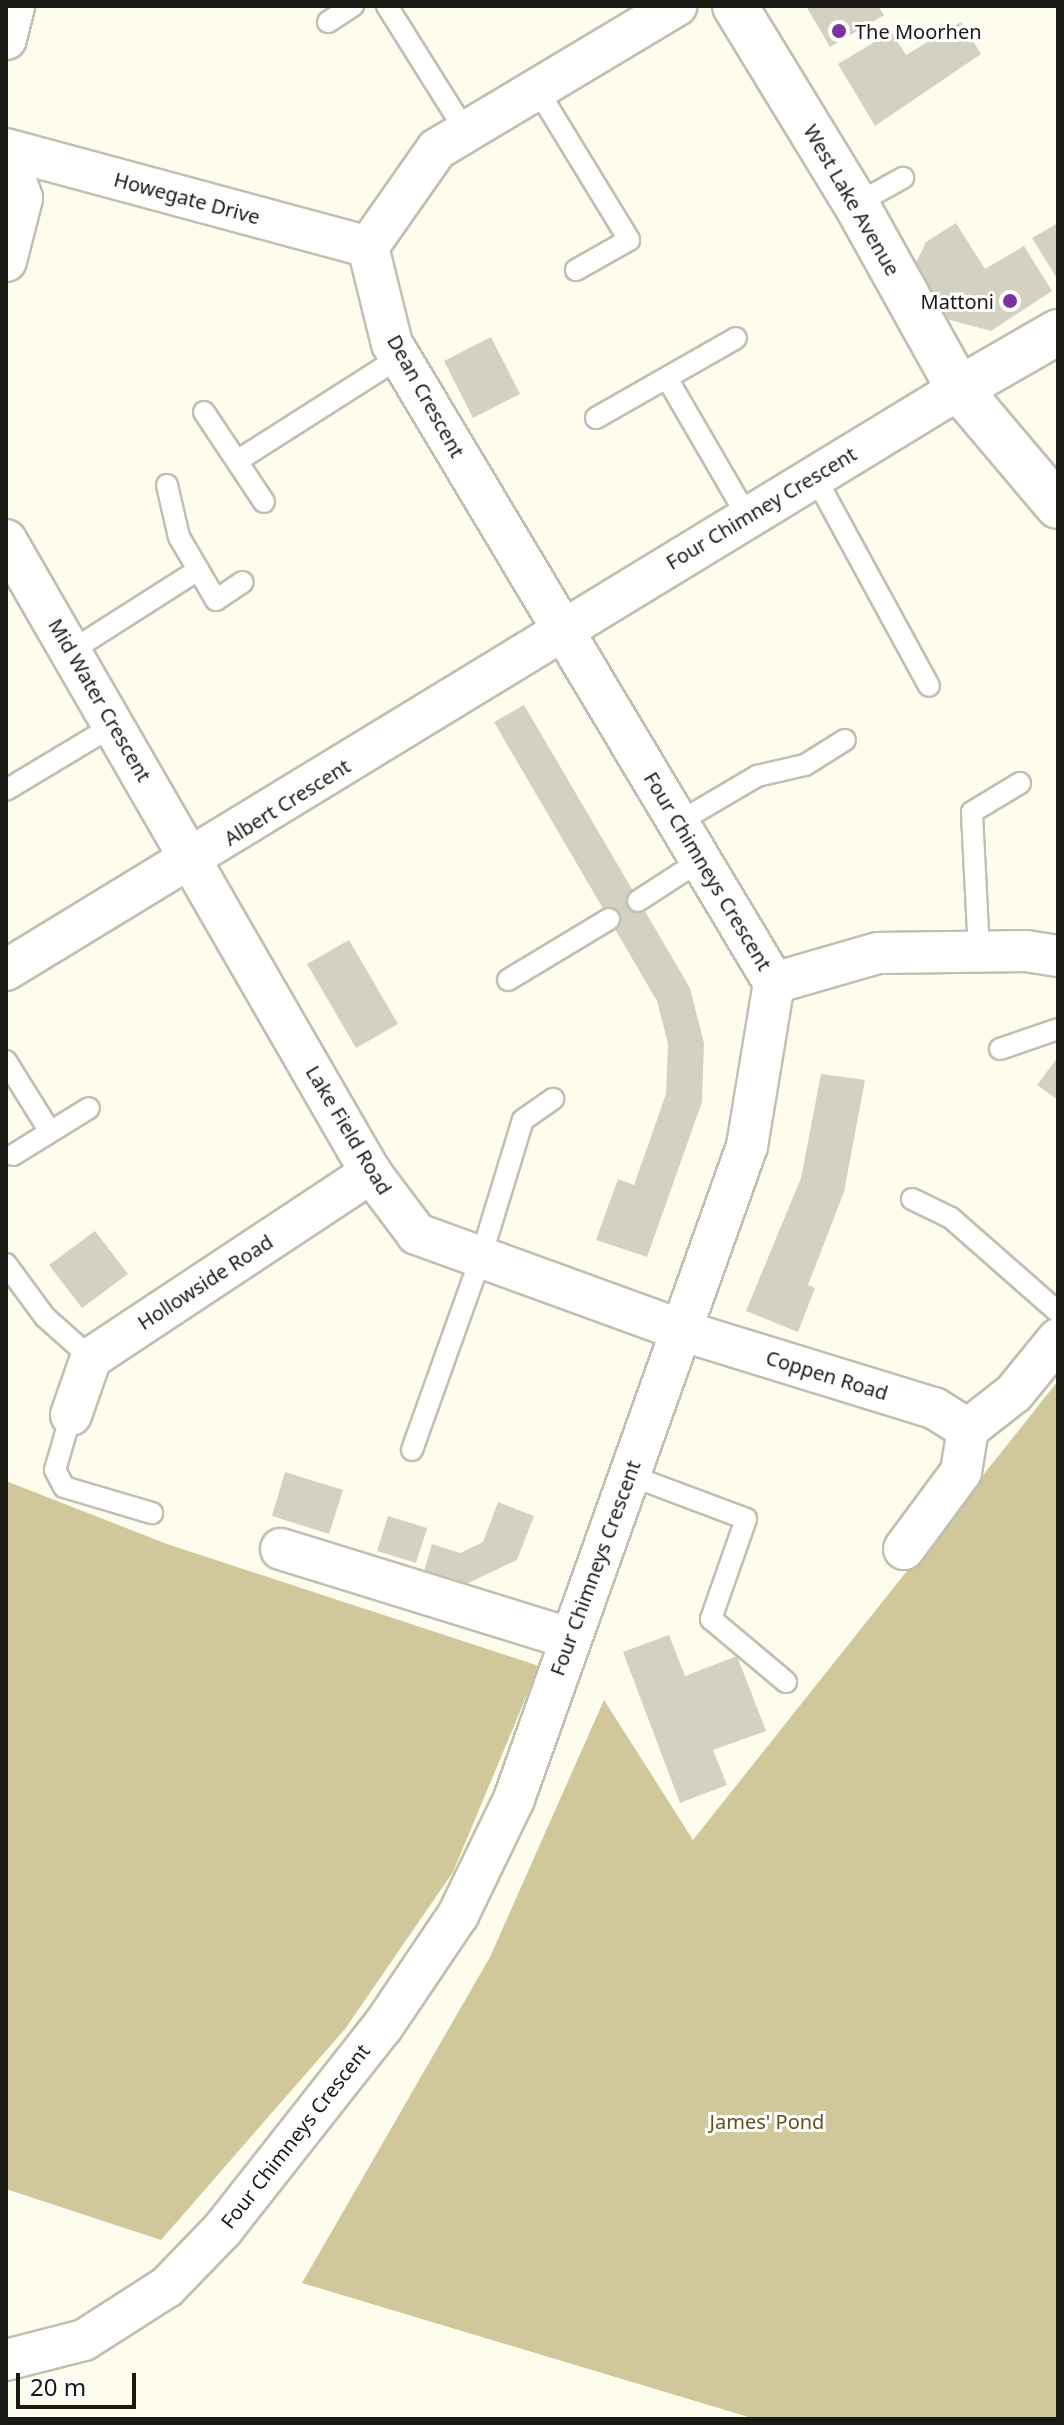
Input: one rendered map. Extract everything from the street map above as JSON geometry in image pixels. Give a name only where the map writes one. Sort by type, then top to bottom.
[{"type":"street","points":[[6,39],[14,6]]},
{"type":"street","points":[[368,247],[437,149],[676,6]]},
{"type":"street","name":"West Lake Avenue","points":[[735,6],[856,204],[959,389],[1058,506]]},
{"type":"street","points":[[6,151],[22,198],[6,261]]},
{"type":"street","name":"Howegate Drive","points":[[6,151],[368,247]]},
{"type":"street","name":"Dean Crescent","points":[[368,247],[400,357],[565,629]]},
{"type":"street","points":[[959,389],[1058,332]]},
{"type":"street","name":"Four Chimney Crescent","points":[[565,629],[959,389]]},
{"type":"street","name":"Mid Water Crescent","points":[[6,540],[17,586],[71,651],[193,859]]},
{"type":"street","name":"Four Chimneys Crescent","points":[[6,2360],[84,2340],[167,2287],[223,2229],[383,2026],[458,1915],[508,1812],[747,1146],[774,983],[565,629]]},
{"type":"street","name":"Albert Crescent","points":[[6,970],[193,859],[565,629]]},
{"type":"street","name":"Lake Field Road","points":[[193,859],[371,1173],[417,1234],[683,1331]]},
{"type":"street","points":[[774,983],[878,953],[979,952],[1058,956]]},
{"type":"street","name":"Hollowside Road","points":[[91,1358],[371,1173]]},
{"type":"street","name":"Coppen Road","points":[[683,1331],[934,1408],[968,1429]]},
{"type":"street","points":[[904,1549],[961,1472],[968,1429],[1014,1393],[1058,1339]]},
{"type":"street","points":[[71,1415],[91,1358]]},
{"type":"street","points":[[281,1549],[568,1638]]},
{"type":"lane","points":[[328,22],[353,6]]},
{"type":"lane","points":[[387,6],[466,132]]},
{"type":"lane","points":[[537,89],[629,240],[576,270]]},
{"type":"lane","points":[[856,204],[903,178]]},
{"type":"lane","points":[[596,418],[668,380],[736,338]]},
{"type":"lane","points":[[237,461],[400,357]]},
{"type":"lane","points":[[668,380],[747,516]]},
{"type":"lane","points":[[204,412],[264,502]]},
{"type":"lane","points":[[814,475],[929,686]]},
{"type":"lane","points":[[167,485],[179,537],[216,600],[243,582]]},
{"type":"lane","points":[[71,651],[198,570]]},
{"type":"lane","points":[[6,790],[114,725]]},
{"type":"lane","points":[[679,822],[757,776],[805,765],[845,740]]},
{"type":"lane","points":[[979,952],[972,812],[1020,783]]},
{"type":"lane","points":[[638,901],[701,860]]},
{"type":"lane","points":[[508,980],[609,919]]},
{"type":"lane","points":[[1000,1049],[1058,1029]]},
{"type":"lane","points":[[6,1061],[49,1130]]},
{"type":"lane","points":[[412,1450],[481,1257],[523,1120],[553,1099]]},
{"type":"lane","points":[[13,1155],[89,1108]]},
{"type":"lane","points":[[912,1199],[951,1218],[1058,1312]]},
{"type":"lane","points":[[6,1264],[45,1317],[91,1358]]},
{"type":"lane","points":[[71,1415],[55,1470],[64,1487],[152,1513]]},
{"type":"lane","points":[[629,1475],[746,1519],[711,1619],[786,1682]]},
{"type":"green space","name":"James' Pond","points":[[1058,1381],[1058,2419],[755,2419],[302,2283],[490,1957],[604,1700],[693,1840]]},
{"type":"green space","points":[[6,1481],[167,1544],[539,1666],[453,1872],[345,2029],[161,2240],[6,2189]]},
{"type":"building","name":"The Moorhen","points":[[806,6],[878,6],[884,15],[830,47]]},
{"type":"building","points":[[961,22],[981,54],[875,126],[838,64],[891,32],[906,55]]},
{"type":"building","points":[[956,223],[985,269],[1024,246],[1052,291],[991,331],[943,318],[914,267],[926,242]]},
{"type":"building","points":[[1058,223],[1058,280],[1032,238]]},
{"type":"building","points":[[491,337],[520,394],[473,418],[444,361]]},
{"type":"building","points":[[524,705],[690,988],[704,1043],[702,1102],[647,1257],[596,1240],[618,1179],[634,1185],[666,1094],[668,1044],[657,1001],[494,722]]},
{"type":"building","points":[[349,940],[398,1024],[356,1048],[307,964]]},
{"type":"building","points":[[1058,1057],[1058,1100],[1037,1085]]},
{"type":"building","points":[[821,1074],[865,1080],[844,1192],[808,1285],[815,1288],[798,1332],[746,1311],[801,1178]]},
{"type":"building","points":[[95,1231],[128,1274],[82,1308],[49,1265]]},
{"type":"building","points":[[285,1472],[343,1490],[329,1534],[272,1516]]},
{"type":"building","points":[[498,1502],[534,1516],[517,1560],[466,1584],[424,1571],[432,1544],[460,1553],[483,1542]]},
{"type":"building","points":[[388,1516],[427,1528],[416,1563],[377,1551]]},
{"type":"building","points":[[669,1635],[685,1676],[737,1656],[766,1731],[713,1750],[727,1785],[680,1803],[623,1652]]},
{"type":"place","name":"The Moorhen","points":[[839,31]]},
{"type":"place","name":"Mattoni","points":[[1010,301]]}]
